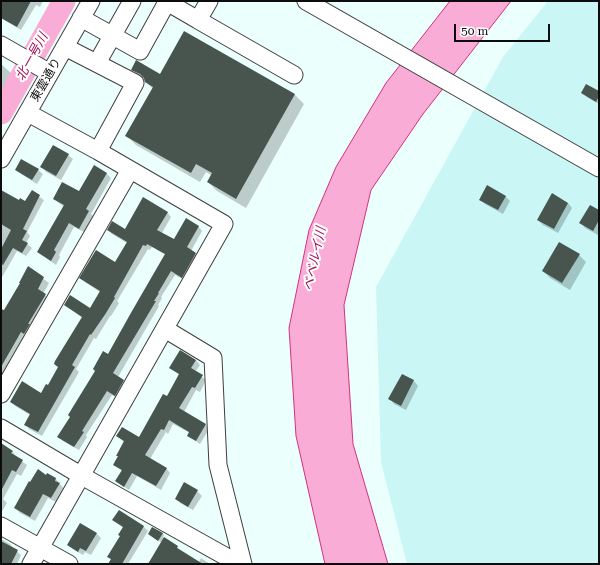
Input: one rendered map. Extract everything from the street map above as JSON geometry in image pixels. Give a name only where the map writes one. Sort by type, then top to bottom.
[{"type":"street","name":"東雲通り","points":[[1,160],[91,1]]},
{"type":"street","points":[[97,63],[132,1]]},
{"type":"street","points":[[198,20],[209,1]]},
{"type":"street","points":[[306,1],[599,168]]},
{"type":"street","points":[[81,18],[140,51],[167,2],[294,75]]},
{"type":"street","points":[[1,45],[50,73]]},
{"type":"street","points":[[65,47],[135,83],[98,151]]},
{"type":"street","points":[[28,113],[98,151],[224,224],[31,564]]},
{"type":"street","points":[[1,394],[130,170]]},
{"type":"street","points":[[165,329],[213,358],[218,465],[243,564]]},
{"type":"street","points":[[1,428],[82,476],[239,564]]},
{"type":"street","points":[[1,526],[69,564]]},
{"type":"shaded area","points":[[548,1],[599,1],[599,564],[407,564],[381,462],[376,287],[503,57]]},
{"type":"water","name":"ベベルイ川","points":[[450,1],[511,1],[423,114],[371,190],[344,305],[353,444],[388,564],[325,564],[296,436],[289,328],[309,230],[336,167],[386,83]]},
{"type":"building","points":[[1,1],[31,1],[17,27],[1,18]]},
{"type":"building","points":[[184,31],[295,94],[236,199],[207,182],[212,173],[196,164],[191,173],[125,136],[153,87],[145,82],[144,78],[140,74],[131,70],[136,60],[160,74]]},
{"type":"building","points":[[586,84],[599,91],[599,96],[596,102],[581,93]]},
{"type":"building","points":[[53,145],[69,154],[56,176],[40,167]]},
{"type":"building","points":[[21,159],[39,169],[32,180],[15,170]]},
{"type":"building","points":[[94,165],[107,173],[86,209],[89,211],[79,229],[69,223],[54,250],[56,252],[51,261],[37,252],[64,205],[53,199],[62,182],[79,191]]},
{"type":"building","points":[[487,185],[506,196],[498,210],[479,200]]},
{"type":"building","points":[[1,190],[19,200],[20,198],[25,201],[32,190],[40,195],[23,229],[27,231],[22,240],[28,243],[22,253],[13,248],[3,265],[1,264],[1,249],[11,230],[1,224]]},
{"type":"building","points":[[552,193],[568,203],[554,229],[537,220]]},
{"type":"building","points":[[143,197],[168,212],[157,230],[174,239],[186,218],[199,226],[187,247],[196,253],[182,278],[171,271],[154,301],[156,301],[113,373],[124,380],[115,396],[107,391],[82,431],[84,432],[74,447],[57,437],[70,417],[68,415],[95,371],[93,369],[103,351],[108,354],[165,254],[147,244],[146,246],[143,245],[114,297],[115,298],[91,335],[90,334],[72,365],[75,367],[38,432],[24,425],[30,414],[10,402],[22,381],[41,393],[46,384],[48,385],[58,367],[54,364],[55,361],[82,317],[64,305],[70,295],[90,308],[100,291],[79,278],[96,250],[115,262],[127,242],[107,230],[112,221],[125,229]]},
{"type":"building","points":[[590,205],[599,210],[599,220],[593,231],[579,223]]},
{"type":"building","points":[[559,242],[580,254],[562,283],[542,271]]},
{"type":"building","points":[[28,266],[44,277],[38,289],[46,294],[28,324],[30,324],[24,334],[21,332],[1,367],[1,309],[4,310]]},
{"type":"building","points":[[180,350],[196,360],[191,368],[203,375],[195,388],[192,387],[179,408],[206,424],[196,441],[187,436],[189,432],[169,420],[164,430],[161,429],[145,455],[167,468],[156,486],[132,473],[124,487],[115,481],[122,470],[113,465],[124,441],[116,436],[122,427],[139,437],[163,394],[167,396],[179,374],[169,368]]},
{"type":"building","points":[[402,374],[414,380],[401,406],[388,399]]},
{"type":"building","points":[[1,443],[13,451],[11,453],[23,460],[16,472],[12,470],[1,491]]},
{"type":"building","points":[[38,469],[46,475],[47,473],[56,478],[55,481],[60,483],[51,498],[43,494],[30,517],[14,508],[29,481],[30,482]]},
{"type":"building","points":[[184,482],[198,490],[188,507],[175,499]]},
{"type":"building","points":[[119,510],[144,526],[122,564],[108,564],[111,559],[107,557],[120,536],[118,535],[123,527],[112,520]]},
{"type":"building","points":[[80,523],[97,533],[86,551],[80,548],[78,552],[67,545]]},
{"type":"building","points":[[152,527],[163,533],[158,541],[148,534]]},
{"type":"building","points":[[164,537],[178,546],[177,548],[203,564],[148,564]]},
{"type":"building","points":[[1,541],[18,550],[11,564],[1,564]]},
{"type":"waterway","name":"北一号川","points":[[1,113],[64,1]]}]
